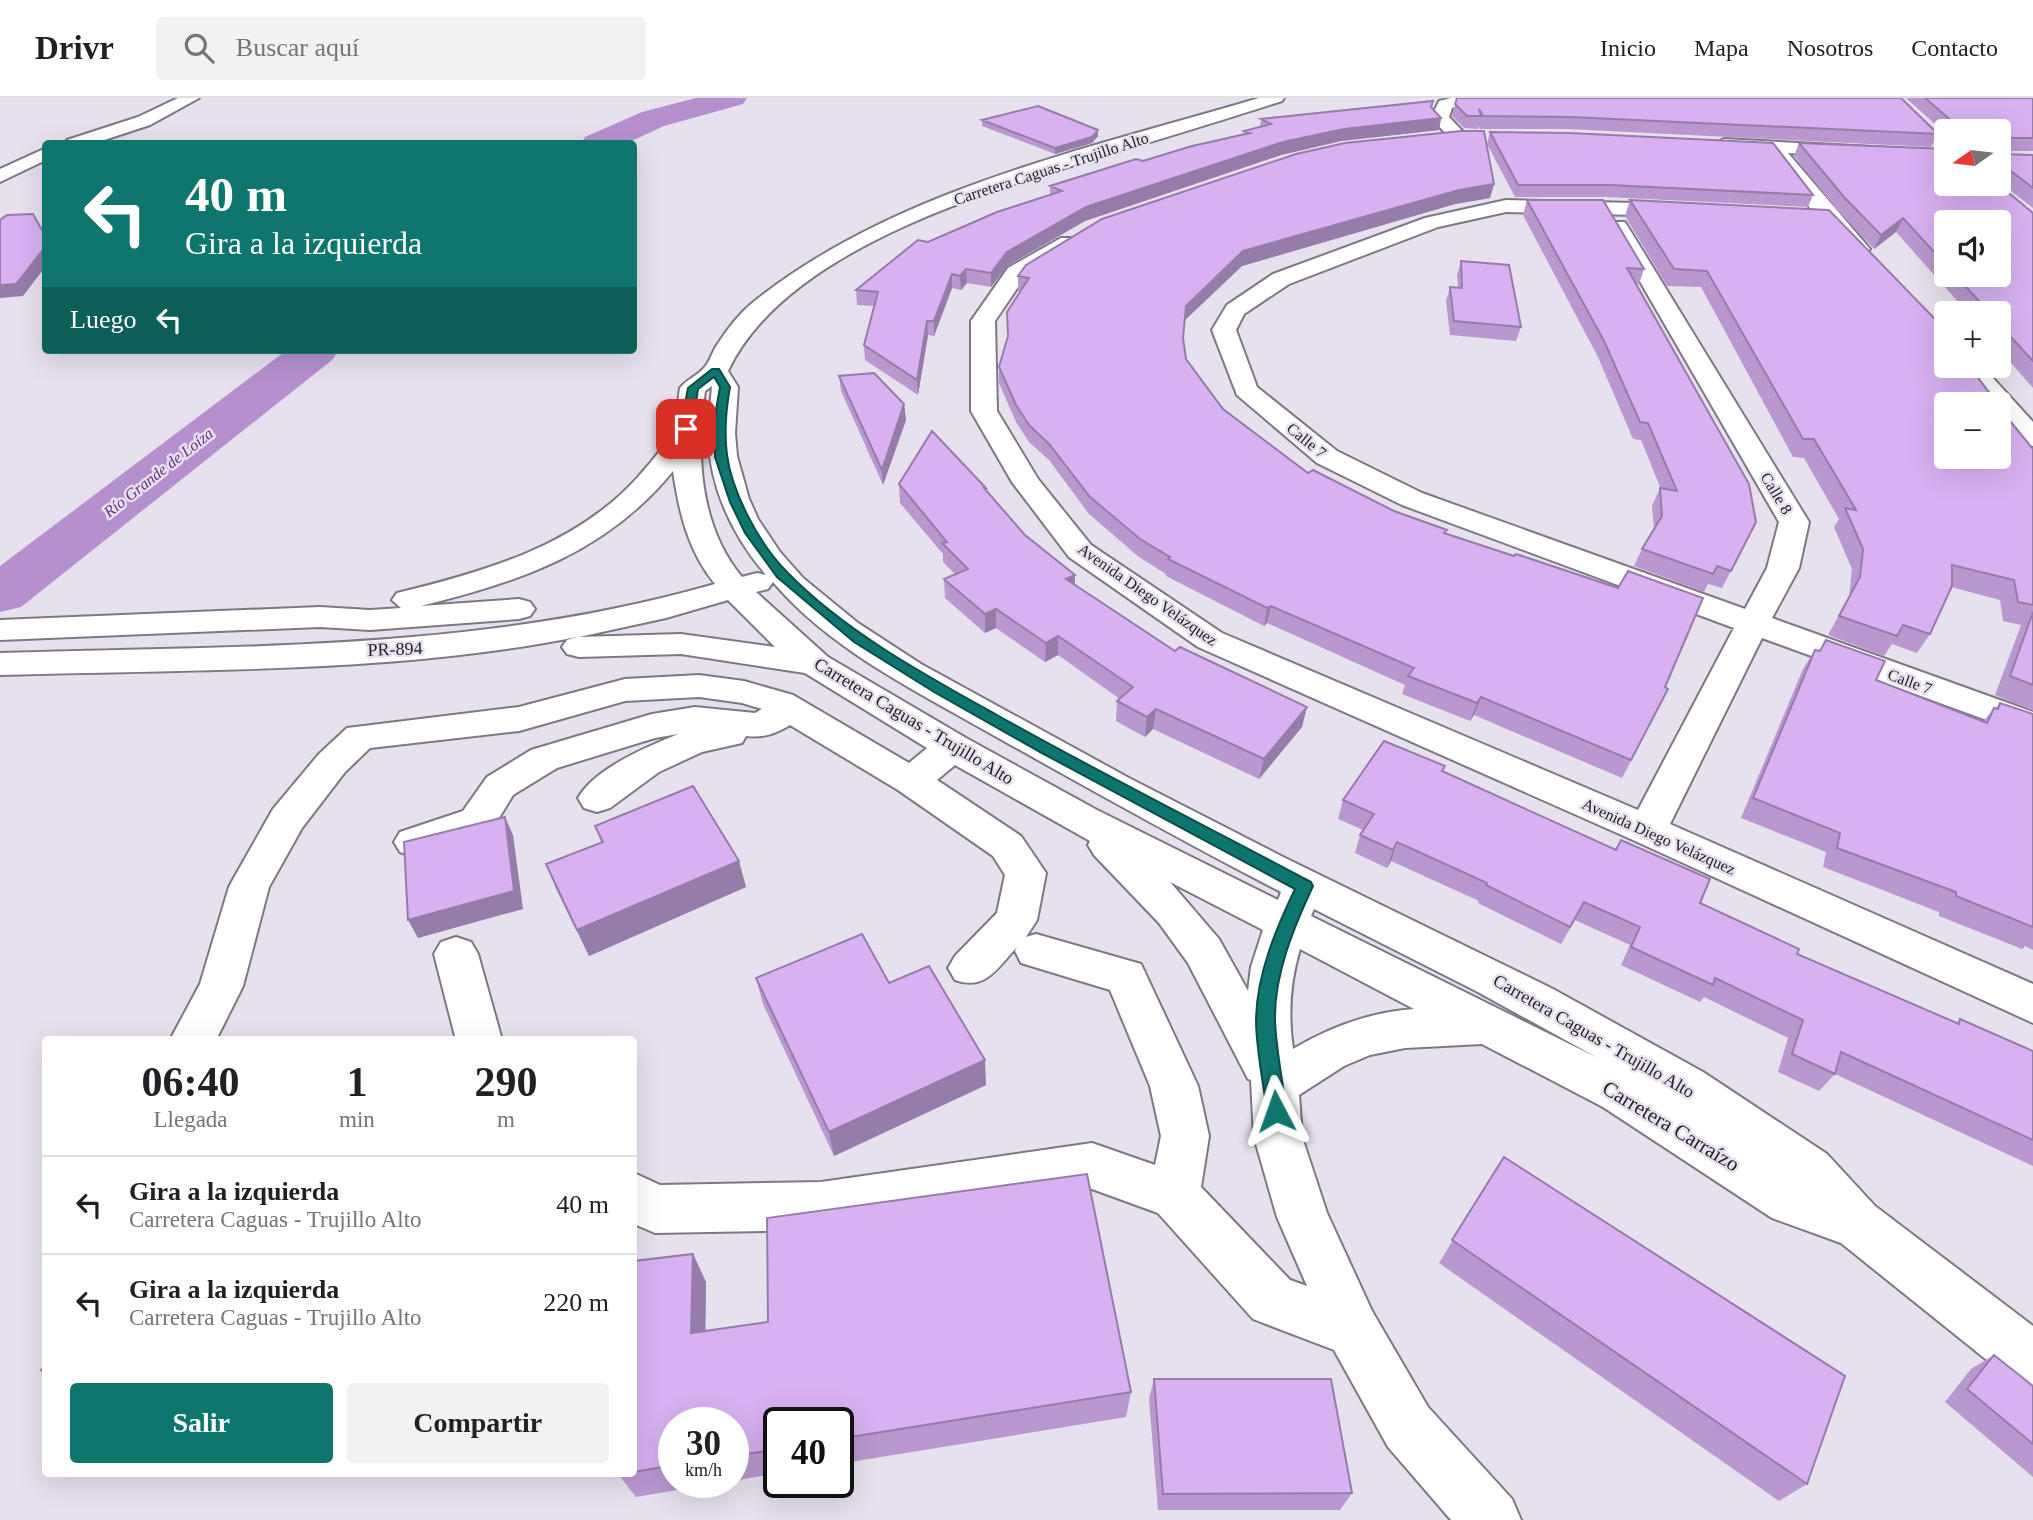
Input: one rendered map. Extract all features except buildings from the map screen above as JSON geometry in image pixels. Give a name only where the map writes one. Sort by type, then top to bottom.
[{"type":"street","points":[[85,140],[144,121],[191,98]]},
{"type":"street","name":"Carretera Caguas - Trujillo Alto","points":[[1276,98],[985,186],[881,230],[824,261],[757,312],[728,346],[716,371],[693,388],[686,429],[687,469],[694,512],[704,541],[728,581],[758,614],[816,665],[953,747],[1083,820],[1295,906],[1489,975],[1623,1048],[1742,1121],[1815,1175],[1857,1224]]},
{"type":"street","points":[[1419,141],[1471,136],[1440,118],[1445,105],[1468,98]]},
{"type":"street","points":[[1704,143],[1934,148]]},
{"type":"street","points":[[1773,146],[1829,217],[1874,264]]},
{"type":"street","points":[[0,176],[42,155]]},
{"type":"street","name":"Calle 7","points":[[1704,211],[1606,206],[1506,206],[1432,222],[1281,279],[1234,310],[1224,330],[1246,390],[1327,457],[1412,499],[1752,625],[2033,725]]},
{"type":"street","name":"Calle 8","points":[[1606,206],[1794,522],[1783,568],[1647,830]]},
{"type":"street","points":[[1801,215],[1829,217]]},
{"type":"street","name":"Avenida Diego Velázquez","points":[[1093,227],[1016,273],[983,321],[984,411],[1026,482],[1080,551],[1210,640],[1647,830],[2033,1004]]},
{"type":"street","name":"Carretera Caguas - Trujillo Alto","points":[[716,371],[725,387],[720,416],[721,457],[736,502],[774,566],[859,639],[940,689],[1112,786],[1295,906]]},
{"type":"street","points":[[1980,378],[2033,438]]},
{"type":"street","points":[[320,617],[485,582],[529,565],[566,546],[625,508],[651,483],[676,449],[686,429]]},
{"type":"street","name":"PR-894","points":[[0,664],[430,648],[614,620],[774,566]]},
{"type":"street","name":"PR-894","points":[[0,630],[320,617],[370,620],[477,614],[728,581]]},
{"type":"street","points":[[430,648],[486,651],[681,644],[721,648],[816,665]]},
{"type":"street","points":[[195,1036],[220,986],[249,887],[287,819],[332,763],[360,737],[519,719],[625,690],[699,685],[744,692],[775,717],[911,781],[1007,846],[1026,873],[1016,920],[970,968]]},
{"type":"street","points":[[414,842],[477,821],[500,786],[544,760],[652,726],[695,719],[775,717]]},
{"type":"street","points":[[597,798],[646,763],[692,742],[775,717]]},
{"type":"street","points":[[519,719],[519,774]]},
{"type":"street","points":[[911,781],[953,747]]},
{"type":"street","points":[[1083,820],[1174,912],[1204,951],[1275,1085]]},
{"type":"street","points":[[1295,906],[1273,967],[1266,1019],[1275,1085],[1278,1137],[1292,1183],[1303,1217],[1353,1330],[1408,1427],[1491,1520]]},
{"type":"street","name":"Carretera Carraízo","points":[[1295,906],[1490,1028],[1620,1092],[1790,1201],[1857,1224],[2033,1361]]},
{"type":"street","points":[[1036,951],[1126,977],[1174,1086],[1185,1136],[1175,1195]]},
{"type":"street","points":[[456,954],[478,1036]]},
{"type":"street","points":[[1275,1085],[1336,1048],[1379,1032],[1426,1025],[1490,1028]]},
{"type":"street","points":[[637,1199],[655,1209],[821,1206],[1093,1166],[1175,1195],[1272,1300],[1353,1330]]},
{"type":"waterway","name":"Río Grande de Loíza","points":[[606,140],[653,119],[732,98]]},
{"type":"waterway","name":"Río Grande de Loíza","points":[[0,594],[311,354]]},
{"type":"route","points":[[686,429],[693,388],[716,371],[725,387],[720,416],[721,457],[736,502],[751,533],[782,574],[859,639],[940,689],[1112,786],[1305,886],[1286,925],[1273,967],[1266,1019],[1276,1111]]}]
